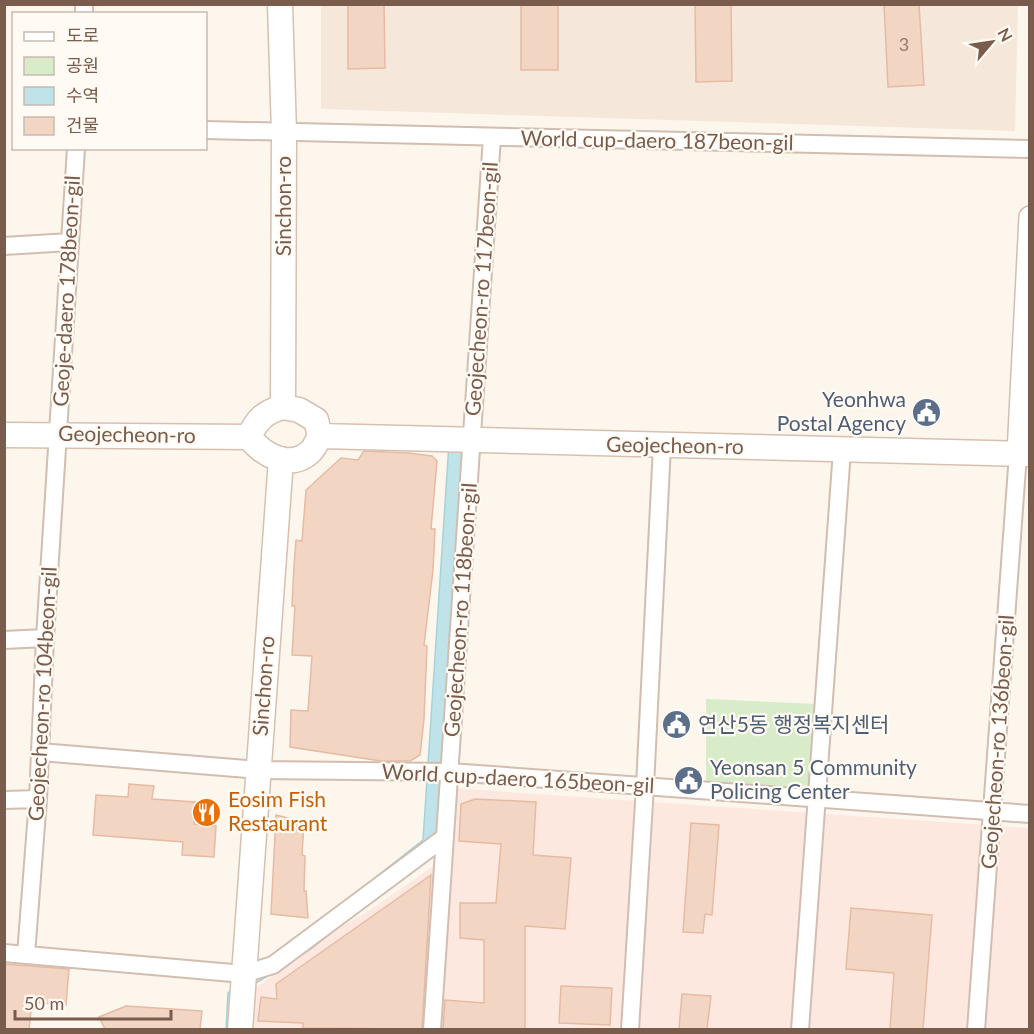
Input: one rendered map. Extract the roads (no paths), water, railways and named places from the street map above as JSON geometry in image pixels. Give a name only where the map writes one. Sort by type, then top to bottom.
[{"type":"main road","name":"Sinchon-ro","points":[[280,4],[284,133],[283,407]]},
{"type":"main road","points":[[283,407],[299,410],[316,420],[320,436],[310,453],[293,460],[271,458],[249,437],[255,423],[268,411],[283,407]]},
{"type":"main road","name":"Geojecheon-ro","points":[[4,435],[249,437]]},
{"type":"main road","name":"Geojecheon-ro","points":[[320,436],[1024,454]]},
{"type":"main road","name":"Sinchon-ro","points":[[240,1029],[280,459]]},
{"type":"street","name":"World cup-daero 187beon-gil","points":[[207,130],[1029,150]]},
{"type":"street","name":"Geojecheon-ro 117beon-gil","points":[[472,441],[492,137]]},
{"type":"street","name":"Geoje-daero 178beon-gil","points":[[59,434],[76,150]]},
{"type":"street","points":[[1024,454],[1029,217]]},
{"type":"street","points":[[4,246],[70,242]]},
{"type":"street","name":"Geojecheon-ro 104beon-gil","points":[[26,955],[38,799],[45,638],[59,434]]},
{"type":"street","name":"Geojecheon-ro 118beon-gil","points":[[432,1029],[472,441]]},
{"type":"street","points":[[630,1029],[662,446]]},
{"type":"street","points":[[800,1029],[842,450]]},
{"type":"street","name":"Geojecheon-ro 136beon-gil","points":[[976,1029],[1024,454]]},
{"type":"street","points":[[4,640],[45,638]]},
{"type":"street","points":[[40,753],[258,770]]},
{"type":"street","name":"World cup-daero 165beon-gil","points":[[258,770],[450,772],[1029,814]]},
{"type":"street","points":[[4,800],[38,799]]},
{"type":"street","points":[[4,953],[244,974],[273,965],[445,837]]},
{"type":"water","points":[[449,443],[477,446],[452,836],[311,949],[253,985],[250,1029],[226,1030],[228,993],[423,840]]},
{"type":"place","name":"Yeonhwa Postal Agency","points":[[927,412]]},
{"type":"place","name":"연산5동 행정복지센터","points":[[677,725]]},
{"type":"place","name":"Yeonsan 5 Community Policing Center","points":[[689,780]]},
{"type":"place","name":"Eosim Fish Restaurant","points":[[207,812]]}]
